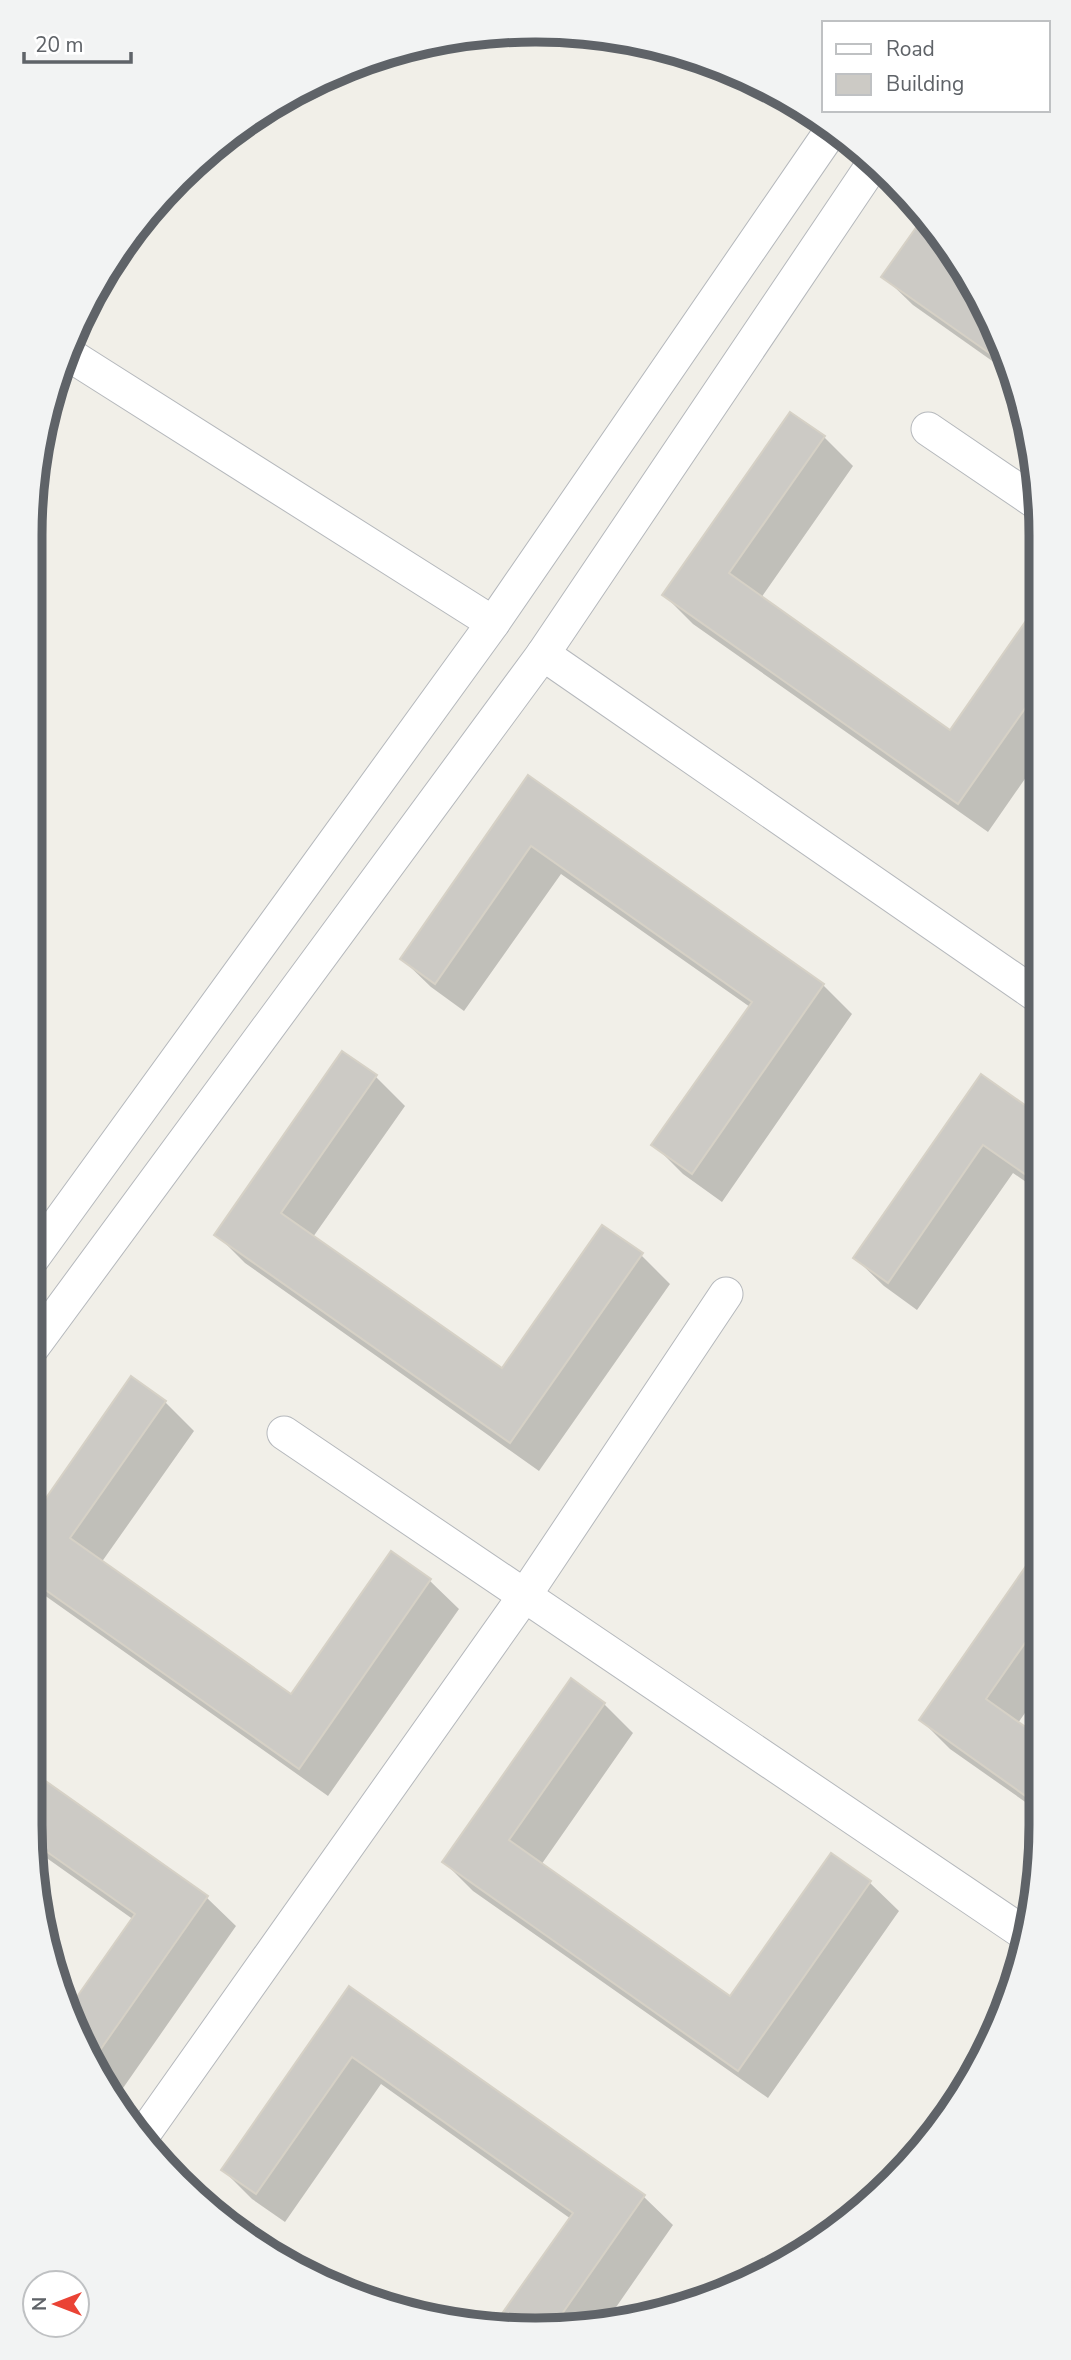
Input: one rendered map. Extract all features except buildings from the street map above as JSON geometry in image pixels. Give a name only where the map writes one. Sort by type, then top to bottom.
[{"type":"street","points":[[42,1245],[493,622],[827,137]]},
{"type":"street","points":[[42,1335],[543,654],[868,171]]},
{"type":"street","points":[[75,359],[493,622]]},
{"type":"street","points":[[928,429],[1027,496]]},
{"type":"street","points":[[543,654],[1029,990]]},
{"type":"street","points":[[147,2129],[524,1595],[726,1294]]},
{"type":"street","points":[[285,1433],[1018,1929]]}]
